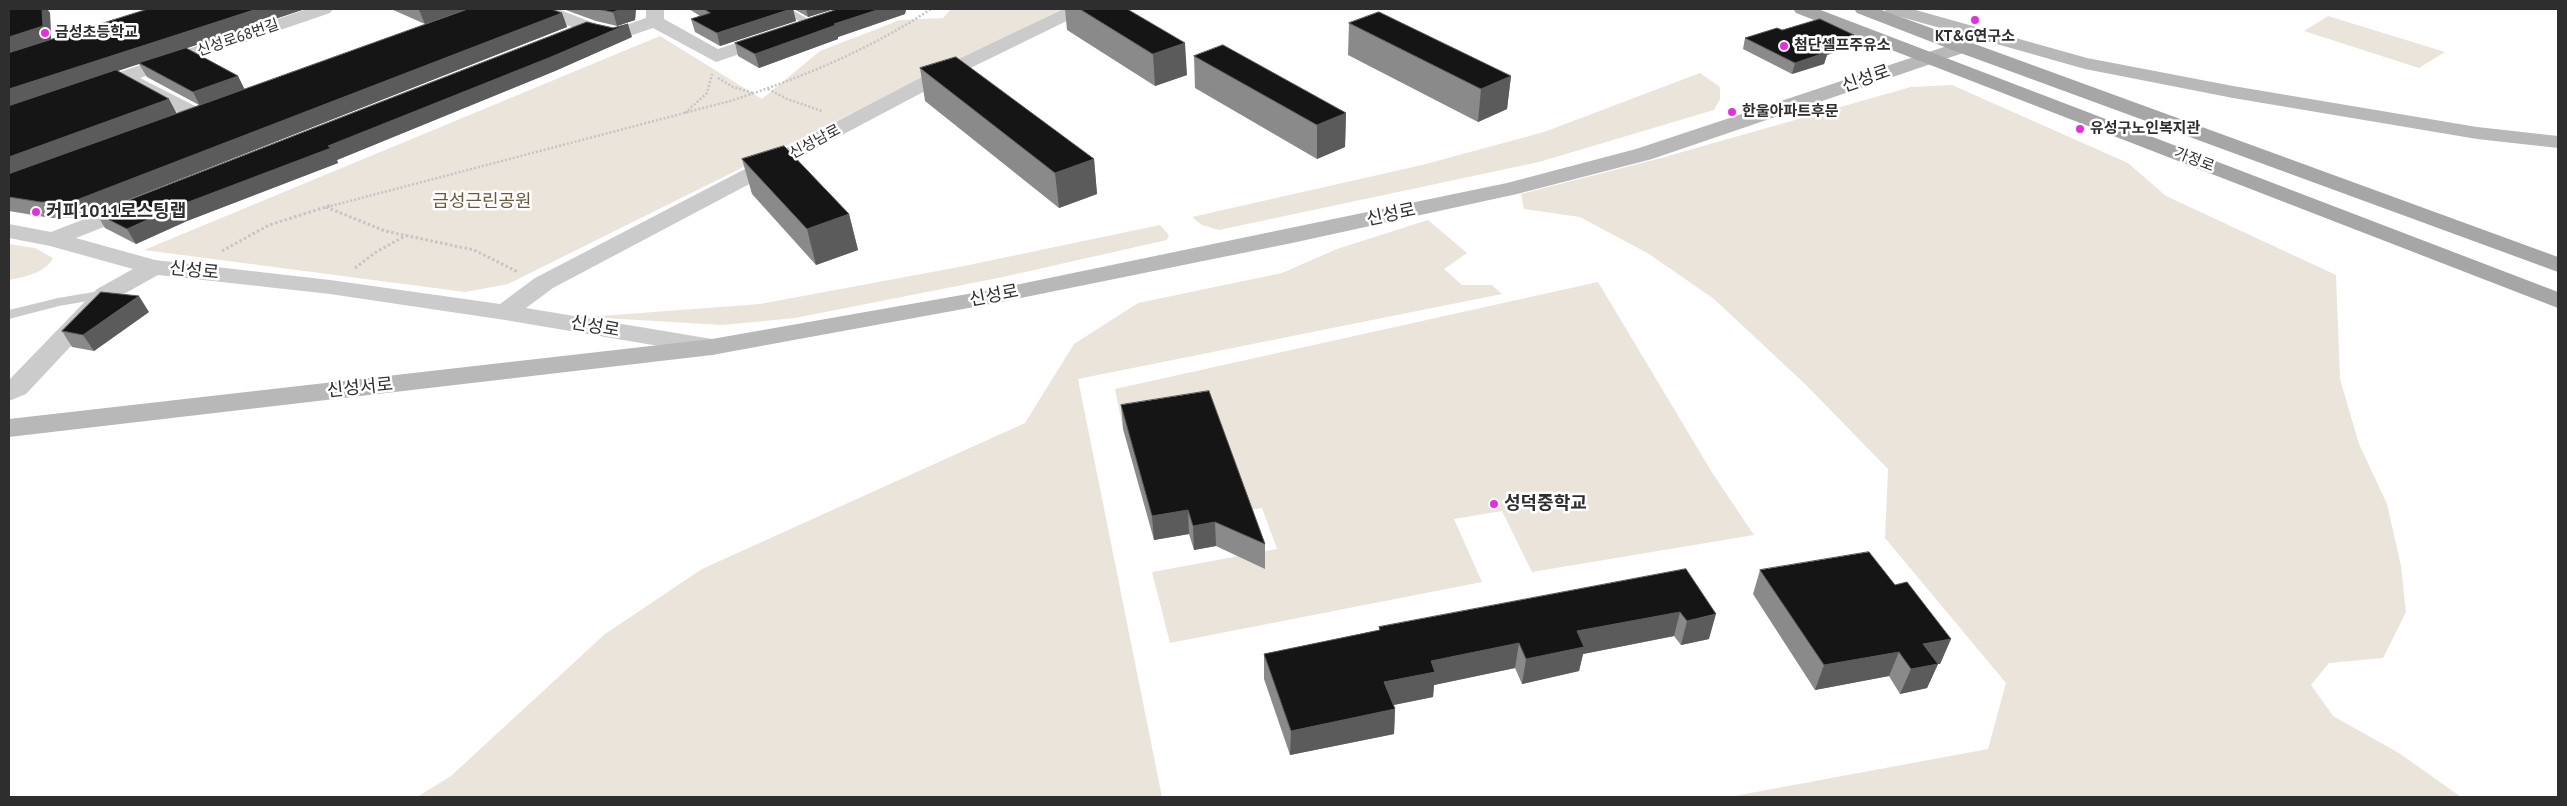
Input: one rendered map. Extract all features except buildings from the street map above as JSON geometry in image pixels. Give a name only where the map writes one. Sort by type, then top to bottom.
[{"type":"main road","name":"가정로","points":[[1802,9],[2558,301]]},
{"type":"main road","name":"가정로","points":[[1863,9],[2558,265]]},
{"type":"street","name":"신성로68번길","points":[[71,94],[324,9]]},
{"type":"street","points":[[542,9],[589,27],[618,34],[655,15],[716,56],[829,18]]},
{"type":"street","name":"신성남로","points":[[505,312],[544,283],[855,120],[1077,9]]},
{"type":"street","points":[[1893,9],[2094,65],[2272,99],[2477,132],[2558,142]]},
{"type":"street","points":[[561,38],[589,27]]},
{"type":"street","name":"신성로","points":[[9,232],[53,239],[154,267],[330,287],[505,312],[712,347],[996,296],[1292,236],[1509,189],[1644,154],[1962,47]]},
{"type":"street","points":[[125,76],[207,112],[171,125]]},
{"type":"street","points":[[53,239],[155,199]]},
{"type":"street","points":[[9,392],[16,388],[106,294],[154,267]]},
{"type":"street","name":"신성서로","points":[[9,428],[712,347]]},
{"type":"lane","points":[[784,9],[811,24]]},
{"type":"lane","points":[[9,315],[58,302],[106,294]]},
{"type":"path","points":[[192,271],[238,240],[268,225],[326,207],[754,94],[856,52],[895,33],[930,9]]},
{"type":"path","points":[[683,114],[707,93],[713,69],[717,78],[733,87],[754,94]]},
{"type":"path","points":[[768,89],[803,106],[855,120]]},
{"type":"path","points":[[326,207],[385,231],[474,250],[544,283]]},
{"type":"path","points":[[330,287],[376,252],[407,235]]},
{"type":"green space","name":"금성근린공원","points":[[951,9],[1062,9],[508,284],[465,292],[144,250],[660,36],[762,99],[820,51],[900,20],[943,18]]},
{"type":"green space","points":[[2328,16],[2445,52],[2419,68],[2304,31]]},
{"type":"green space","points":[[1700,73],[1720,87],[1720,99],[1714,110],[1539,162],[1219,230],[1202,225],[1192,217],[1422,165],[1544,132]]},
{"type":"green space","points":[[1952,85],[2128,163],[2166,196],[2336,275],[2340,379],[2359,444],[2387,504],[2401,566],[2406,612],[2383,658],[2329,663],[2311,685],[2333,716],[2399,753],[2461,797],[1729,797],[1988,749],[2006,683],[1885,538],[1888,469],[1805,384],[1714,299],[1649,254],[1580,217],[1524,209],[1521,194],[1661,158],[1911,87]]},
{"type":"green space","points":[[1428,220],[1467,253],[1444,269],[1462,285],[1492,285],[1502,294],[1078,379],[1162,797],[417,797],[451,776],[605,634],[702,569],[1025,423],[1074,344],[1138,303],[1282,273],[1337,249]]},
{"type":"green space","points":[[1160,225],[1169,235],[1167,240],[1003,277],[795,318],[723,325],[587,317],[760,304],[964,266]]},
{"type":"green space","points":[[9,244],[35,248],[53,258],[40,271],[9,280]]},
{"type":"green space","points":[[1598,282],[1713,474],[1754,535],[1532,572],[1502,511],[1454,519],[1482,582],[1170,643],[1152,572],[1277,549],[1262,508],[1244,511],[1123,429],[1115,389]]},
{"type":"place","name":"KT&G연구소","points":[[1975,20]]},
{"type":"place","name":"금성초등학교","points":[[45,33]]},
{"type":"place","name":"첨단셀프주유소","points":[[1784,46]]},
{"type":"place","name":"한울아파트후문","points":[[1732,112]]},
{"type":"place","name":"유성구노인복지관","points":[[2080,129]]},
{"type":"place","name":"커피1011로스팅랩","points":[[36,212]]},
{"type":"place","name":"성덕중학교","points":[[1494,504]]}]
